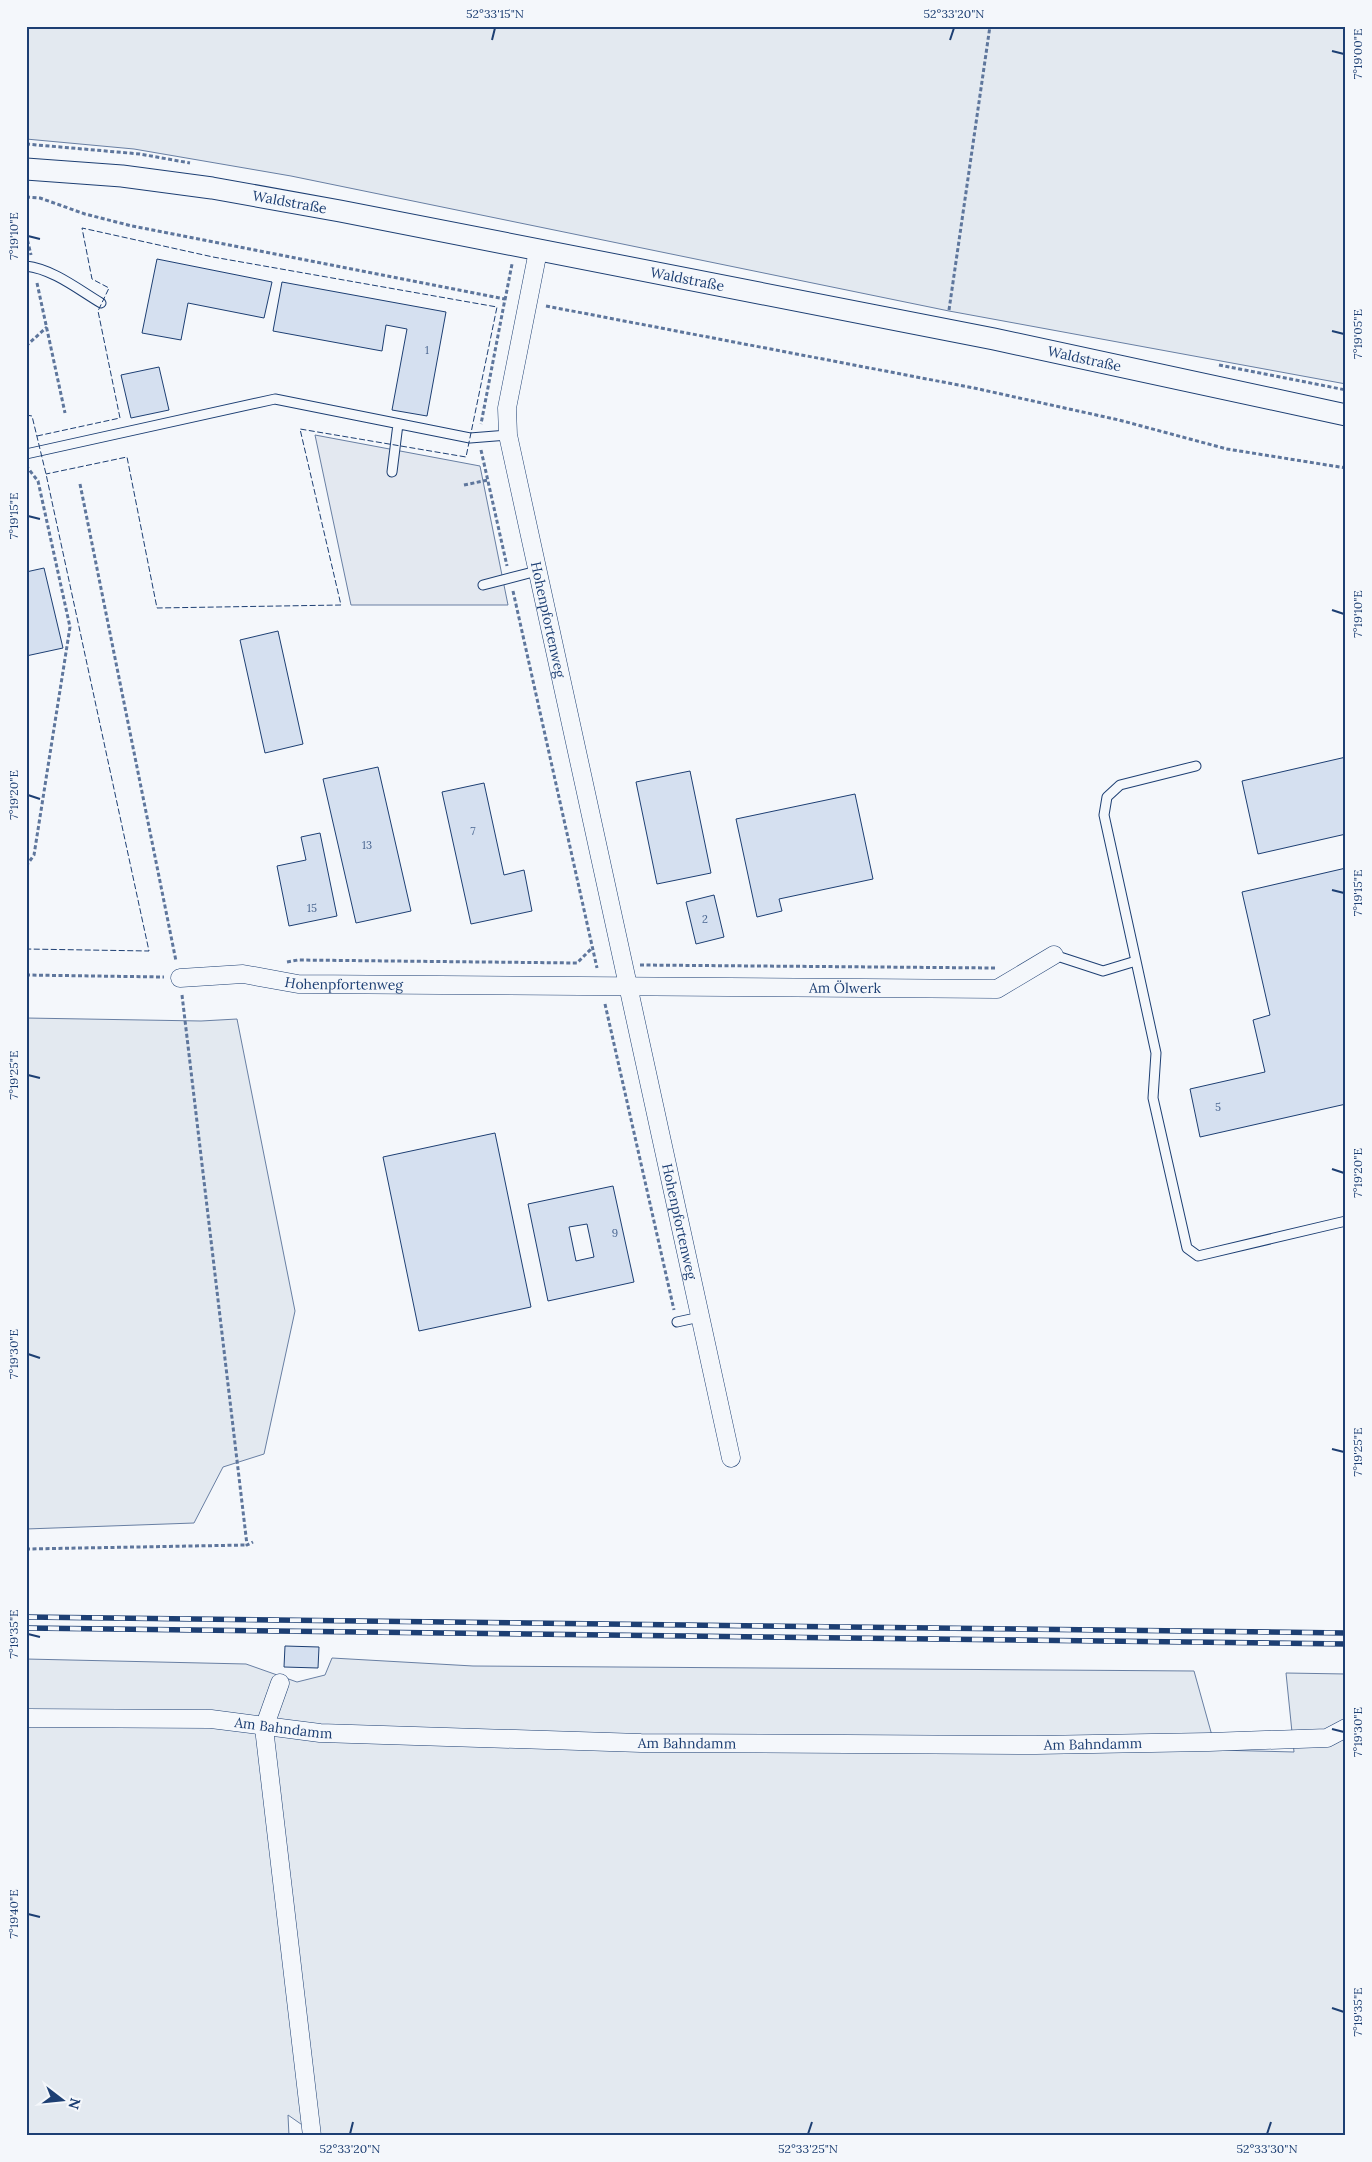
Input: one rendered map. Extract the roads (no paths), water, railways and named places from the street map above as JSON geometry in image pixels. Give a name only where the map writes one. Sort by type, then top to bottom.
[{"type":"street","name":"Waldstraße","points":[[26,169],[122,176],[212,188],[994,340],[1346,414]]},
{"type":"street","name":"Hohenpfortenweg","points":[[538,251],[507,408],[508,435],[731,1458]]},
{"type":"street","name":"Am Ölwerk","points":[[628,986],[997,988],[1054,955]]},
{"type":"street","name":"Hohenpfortenweg","points":[[180,978],[243,974],[298,984],[628,986]]},
{"type":"street","points":[[280,1683],[264,1728],[312,2136]]},
{"type":"street","name":"Am Bahndamm","points":[[26,1718],[211,1719],[264,1728],[320,1733],[641,1743],[1036,1745],[1327,1738],[1346,1728]]},
{"type":"street","points":[[1327,1738],[1346,1739]]},
{"type":"lane","points":[[26,266],[34,267],[56,276],[101,303]]},
{"type":"lane","points":[[26,454],[275,399],[478,438],[508,435]]},
{"type":"lane","points":[[392,472],[398,424]]},
{"type":"lane","points":[[483,585],[537,571]]},
{"type":"lane","points":[[1196,766],[1120,785],[1107,798],[1104,814],[1156,1053],[1153,1098],[1187,1248],[1198,1256],[1346,1221]]},
{"type":"lane","points":[[1054,955],[1103,970],[1136,961]]},
{"type":"lane","points":[[676,1322],[700,1317]]},
{"type":"railway","points":[[26,1617],[1346,1633]]},
{"type":"railway","points":[[26,1628],[1346,1644]]}]
